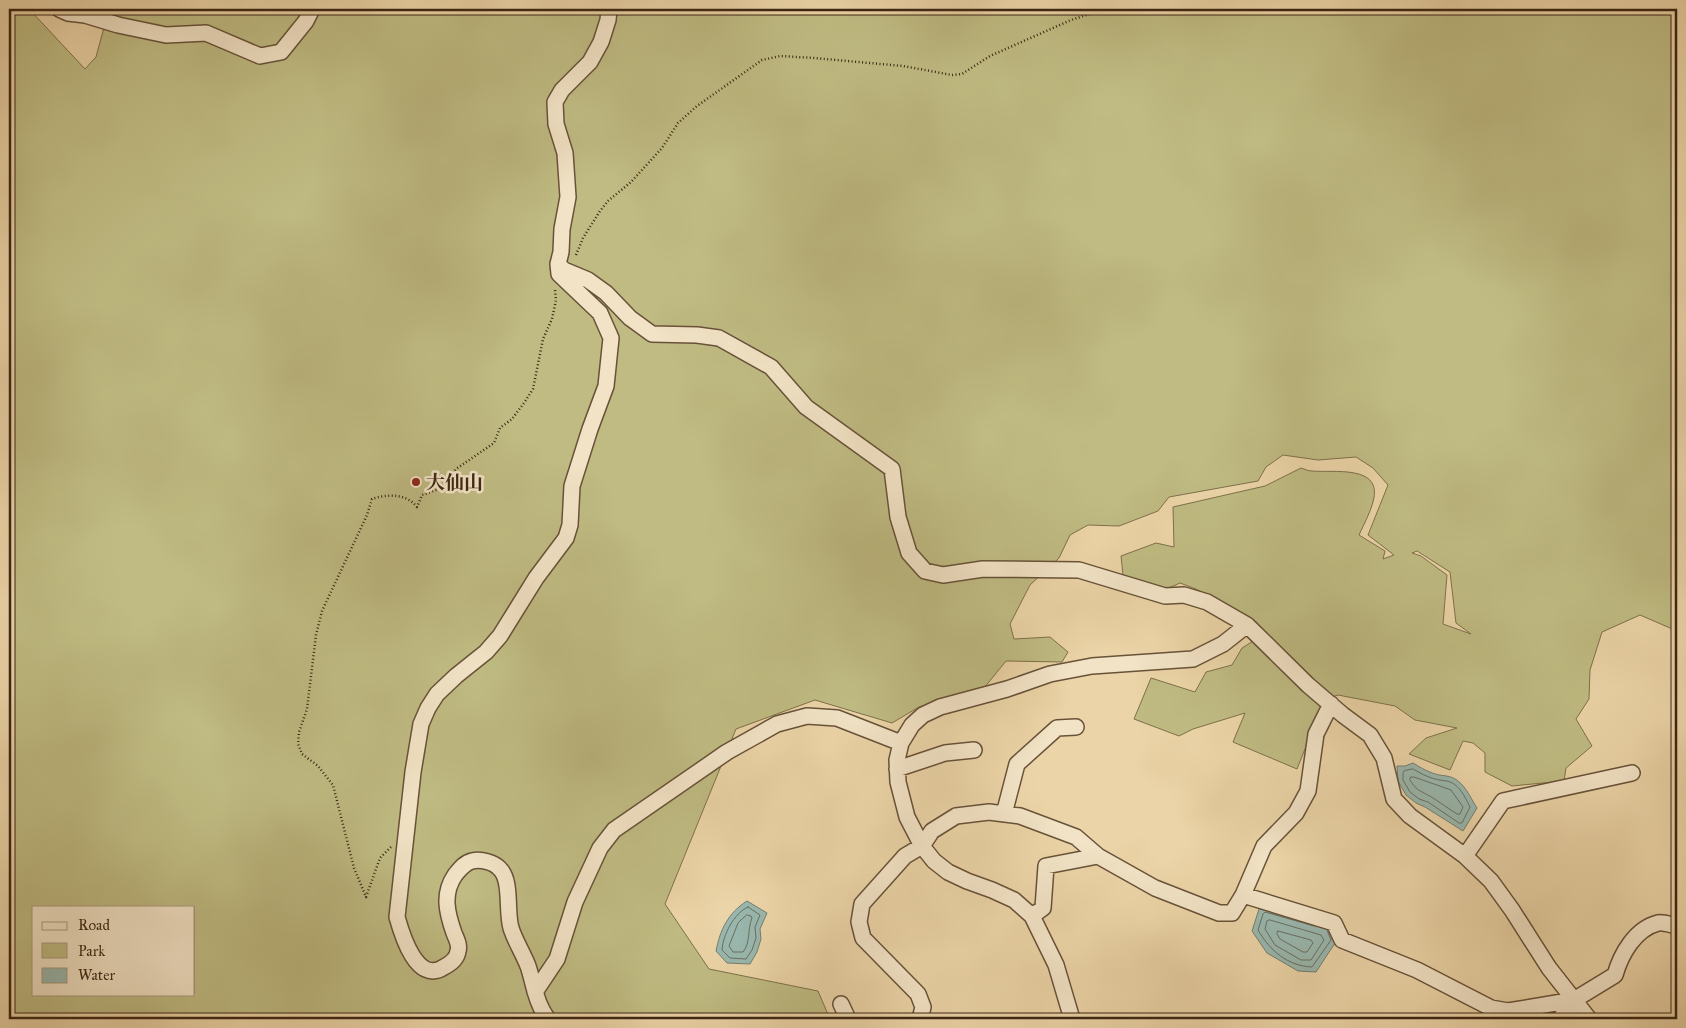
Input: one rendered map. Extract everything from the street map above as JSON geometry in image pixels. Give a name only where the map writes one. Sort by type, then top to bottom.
[{"type":"street","points":[[59,9],[68,13],[85,15],[118,25],[166,35],[206,33],[260,56],[281,52],[306,21],[312,9]]},
{"type":"street","points":[[548,1019],[535,992],[528,966],[510,926],[505,881],[501,869],[480,860],[471,861],[461,866],[452,880],[446,906],[458,951],[452,962],[440,970],[429,970],[418,965],[408,950],[397,917],[413,772],[421,724],[437,694],[486,652],[500,636],[536,578],[566,538],[570,525],[572,486],[606,386],[611,338],[600,313],[560,269],[562,230],[568,197],[565,153],[556,124],[555,102],[562,90],[590,62],[601,42],[609,9]]},
{"type":"street","points":[[560,269],[588,280],[606,292],[630,318],[652,334],[697,335],[719,338],[771,367],[806,407],[892,470],[898,517],[909,553],[926,571],[943,575],[983,570],[1079,570],[1165,596],[1184,594],[1207,602],[1247,625],[1308,685],[1370,736],[1384,758],[1394,799],[1410,816],[1465,856],[1491,880],[1549,968],[1589,1019]]},
{"type":"street","points":[[1072,1019],[1056,965],[1032,916],[1014,900],[948,872],[934,862],[922,846],[907,817],[898,782],[897,760],[901,743],[912,725],[923,715],[940,707],[1007,690],[1050,674],[1092,666],[1194,659],[1223,644],[1247,625]]},
{"type":"street","points":[[920,1019],[923,1007],[918,994],[863,938],[859,922],[862,904],[905,856],[922,846],[932,831],[956,816],[989,812],[1020,816],[1076,838],[1098,856],[1155,888],[1219,913],[1232,913],[1243,895],[1264,846],[1296,813],[1308,791],[1316,734],[1331,704]]},
{"type":"street","points":[[535,992],[557,959],[575,902],[600,848],[614,830],[727,752],[777,724],[807,716],[837,718],[901,743]]},
{"type":"street","points":[[1004,814],[1016,764],[1056,728],[1076,727]]},
{"type":"street","points":[[897,769],[945,753],[974,750]]},
{"type":"street","points":[[1465,856],[1503,801],[1632,773]]},
{"type":"street","points":[[1032,916],[1043,908],[1046,866],[1098,856]]},
{"type":"street","points":[[1243,895],[1334,924],[1342,940],[1417,970],[1491,1008],[1508,1011],[1574,1000],[1615,975],[1619,961],[1641,930],[1660,923],[1677,926]]},
{"type":"street","points":[[1560,1019],[1574,1000]]},
{"type":"street","points":[[841,1004],[848,1019]]},
{"type":"path","points":[[405,846],[389,847],[380,858],[366,897],[354,868],[332,785],[318,766],[302,754],[298,744],[299,732],[307,709],[316,635],[322,611],[367,515],[372,499],[385,494],[398,496],[412,501],[417,507],[422,495],[439,489],[456,469],[494,443],[500,428],[512,419],[524,403],[533,389],[543,339],[552,319],[556,300],[554,283],[560,269],[576,257],[583,238],[608,201],[631,182],[658,152],[678,123],[697,106],[762,60],[780,56],[814,58],[903,66],[952,75],[962,74],[990,56],[1071,20],[1106,9]]},
{"type":"green space","points":[[9,9],[29,9],[85,69],[96,57],[109,9],[1677,9],[1677,631],[1640,615],[1602,632],[1590,670],[1589,699],[1576,719],[1592,746],[1566,768],[1564,781],[1512,786],[1485,772],[1485,753],[1473,743],[1463,741],[1450,770],[1409,754],[1426,738],[1457,728],[1415,720],[1395,706],[1338,695],[1328,698],[1320,711],[1297,769],[1233,742],[1245,713],[1193,729],[1179,736],[1134,719],[1151,678],[1195,692],[1206,672],[1232,665],[1242,648],[1263,635],[1251,618],[1196,589],[1180,583],[1162,591],[1123,575],[1121,556],[1156,543],[1174,547],[1173,507],[1265,486],[1301,468],[1311,471],[1355,473],[1371,481],[1374,490],[1372,506],[1359,535],[1385,551],[1383,559],[1394,555],[1368,535],[1388,485],[1373,468],[1356,457],[1318,460],[1283,455],[1266,467],[1258,481],[1169,497],[1158,511],[1119,526],[1088,525],[1070,535],[1059,558],[1030,585],[1010,624],[1014,639],[1050,637],[1068,652],[1062,662],[1006,661],[984,688],[919,707],[892,723],[815,700],[736,729],[665,904],[709,969],[818,991],[830,1019],[9,1019]],"holes":[[[1417,551],[1450,572],[1456,623],[1471,634],[1443,624],[1447,575],[1421,556],[1412,553]]]},
{"type":"water","points":[[1413,763],[1432,773],[1453,778],[1466,790],[1477,808],[1463,831],[1406,795],[1398,781],[1397,766]]},
{"type":"water","points":[[747,901],[767,913],[760,929],[761,939],[757,952],[750,964],[727,963],[716,951],[720,936],[730,917]]},
{"type":"water","points":[[1260,906],[1330,925],[1337,940],[1316,972],[1298,971],[1267,953],[1252,931]]},
{"type":"place","name":"大仙山","points":[[416,482]]}]
